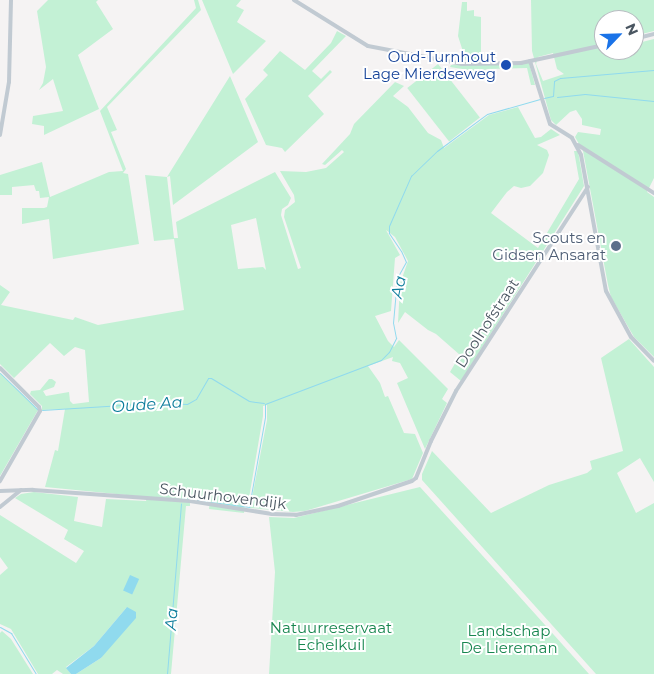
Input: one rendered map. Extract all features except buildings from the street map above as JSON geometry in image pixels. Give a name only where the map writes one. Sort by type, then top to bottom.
[{"type":"street","points":[[0,135],[9,82],[10,0]]},
{"type":"street","points":[[294,0],[368,46],[462,64],[530,61],[594,47]]},
{"type":"street","points":[[530,61],[550,124],[572,138],[578,145],[654,193]]},
{"type":"street","points":[[578,145],[588,187],[606,291],[631,337],[654,361]]},
{"type":"street","name":"Doolhofstraat","points":[[416,478],[456,391],[588,187]]},
{"type":"street","points":[[0,368],[39,407],[40,411],[0,482]]},
{"type":"street","name":"Schuurhovendijk","points":[[0,491],[20,490],[190,501],[272,514],[296,515],[338,506],[406,484],[416,478]]},
{"type":"street","points":[[0,507],[20,490]]},
{"type":"green space","points":[[48,0],[98,0],[96,2],[113,29],[78,55],[99,109],[44,135],[44,126],[32,124],[33,116],[63,111],[53,79],[39,90],[43,83],[46,67],[37,11]]},
{"type":"green space","points":[[194,0],[198,0],[201,10],[107,107],[117,130],[111,132],[126,169],[123,173],[128,174],[139,244],[53,259],[49,219],[22,224],[22,208],[47,207],[49,197],[40,198],[39,191],[36,191],[34,185],[12,187],[12,195],[0,195],[0,175],[42,162],[50,197],[109,172],[123,171],[100,111],[196,8]]},
{"type":"green space","points":[[202,0],[241,0],[236,6],[244,10],[237,22],[266,41],[233,74]]},
{"type":"green space","points":[[531,0],[654,0],[654,31],[644,34],[644,10],[594,10],[594,60],[644,60],[644,42],[654,39],[654,178],[647,192],[654,197],[654,357],[634,337],[611,297],[608,285],[583,151],[575,137],[578,132],[600,135],[601,129],[582,125],[582,119],[576,110],[570,112],[556,125],[551,120],[532,51]],"holes":[[[553,53],[557,69],[564,74],[543,81],[536,64],[538,57]]]},
{"type":"green space","points":[[462,2],[467,2],[467,11],[474,10],[474,16],[481,17],[481,60],[466,61],[458,36]]},
{"type":"green space","points":[[337,31],[346,36],[312,71],[321,79],[330,70],[332,72],[308,96],[324,114],[285,152],[282,148],[266,145],[245,99],[268,75],[263,70],[280,51],[305,70],[331,43]]},
{"type":"green space","points":[[529,63],[535,85],[531,85],[527,68],[487,69],[481,72],[450,67],[451,65]]},
{"type":"green space","points":[[438,64],[480,118],[449,142],[407,88]]},
{"type":"green space","points":[[230,76],[258,142],[173,205],[170,176],[167,177]]},
{"type":"green space","points":[[395,82],[404,86],[393,96],[408,107],[428,133],[441,140],[444,148],[489,115],[518,107],[535,138],[541,137],[551,129],[560,135],[537,145],[547,150],[549,155],[543,173],[530,186],[521,188],[514,186],[491,213],[538,248],[579,179],[574,151],[578,151],[584,186],[461,381],[450,372],[460,355],[436,334],[405,312],[398,323],[400,284],[408,261],[395,237],[386,230],[400,255],[395,258],[391,311],[375,316],[388,341],[394,347],[399,340],[448,389],[442,399],[447,403],[425,449],[397,383],[408,378],[400,363],[392,361],[393,357],[368,366],[380,383],[385,397],[388,396],[404,433],[415,434],[423,453],[412,479],[305,511],[293,512],[250,508],[267,420],[267,405],[263,406],[263,416],[248,504],[245,504],[244,513],[209,509],[210,499],[190,496],[190,506],[186,506],[171,674],[76,674],[101,658],[127,607],[94,646],[66,667],[71,674],[63,674],[57,670],[52,674],[38,674],[11,629],[0,624],[0,575],[8,568],[0,557],[0,515],[76,563],[84,551],[64,539],[68,530],[15,498],[21,494],[34,492],[78,497],[74,521],[102,527],[106,499],[146,501],[147,497],[45,487],[55,450],[58,451],[65,409],[42,410],[42,406],[30,394],[31,391],[40,390],[49,379],[52,379],[56,382],[54,387],[43,391],[46,396],[69,392],[70,401],[73,404],[89,402],[85,350],[75,347],[64,356],[50,343],[14,378],[0,364],[0,285],[10,292],[1,305],[73,320],[75,317],[98,325],[184,310],[174,239],[154,241],[145,175],[167,177],[174,238],[178,238],[176,222],[275,172],[291,198],[288,205],[282,209],[281,215],[298,269],[301,268],[284,217],[285,210],[295,202],[294,195],[280,171],[306,172],[326,168],[344,152],[342,150],[325,165],[322,164],[350,134],[354,124]],"holes":[[[256,218],[266,270],[263,267],[238,269],[231,225]]]},
{"type":"green space","points":[[629,339],[654,367],[654,482],[640,458],[617,473],[636,513],[654,503],[654,674],[596,674],[422,480],[422,474],[432,451],[491,513],[549,485],[587,473],[592,469],[590,461],[623,451],[601,358]]},
{"type":"green space","points":[[0,373],[38,410],[0,476]]},
{"type":"green space","points":[[420,487],[589,674],[269,674],[275,572],[269,517],[294,518]]},
{"type":"green space","points":[[2,631],[11,639],[33,674],[0,674],[0,633]]},
{"type":"water","points":[[130,575],[139,579],[132,595],[123,591]]},
{"type":"water","points":[[127,607],[136,612],[136,618],[101,658],[76,674],[71,674],[66,668],[94,646]]},
{"type":"waterway","name":"Aa","points":[[544,98],[553,96],[554,81],[560,78],[654,70]]},
{"type":"waterway","points":[[557,97],[585,94],[654,101]]},
{"type":"waterway","name":"Aa","points":[[182,498],[249,507],[265,417],[265,404],[381,360],[389,352],[396,338],[393,323],[397,278],[406,262],[389,233],[389,226],[411,176],[437,151],[487,114],[540,99]]},
{"type":"waterway","name":"Oude Aa","points":[[0,373],[38,410]]},
{"type":"waterway","name":"Oude Aa","points":[[42,410],[155,403],[187,404],[196,399],[208,378],[249,401],[264,403]]},
{"type":"waterway","name":"Aa","points":[[167,674],[181,504]]},
{"type":"waterway","name":"Aa","points":[[0,627],[11,633],[36,674]]},
{"type":"place","name":"Oud-Turnhout Lage Mierdseweg","points":[[506,65]]},
{"type":"place","name":"Scouts en Gidsen Ansarat","points":[[616,246]]},
{"type":"park label","name":"Natuurreservaat Echelkuil","points":[[331,636]]},
{"type":"park label","name":"Landschap De Liereman","points":[[509,638]]}]
